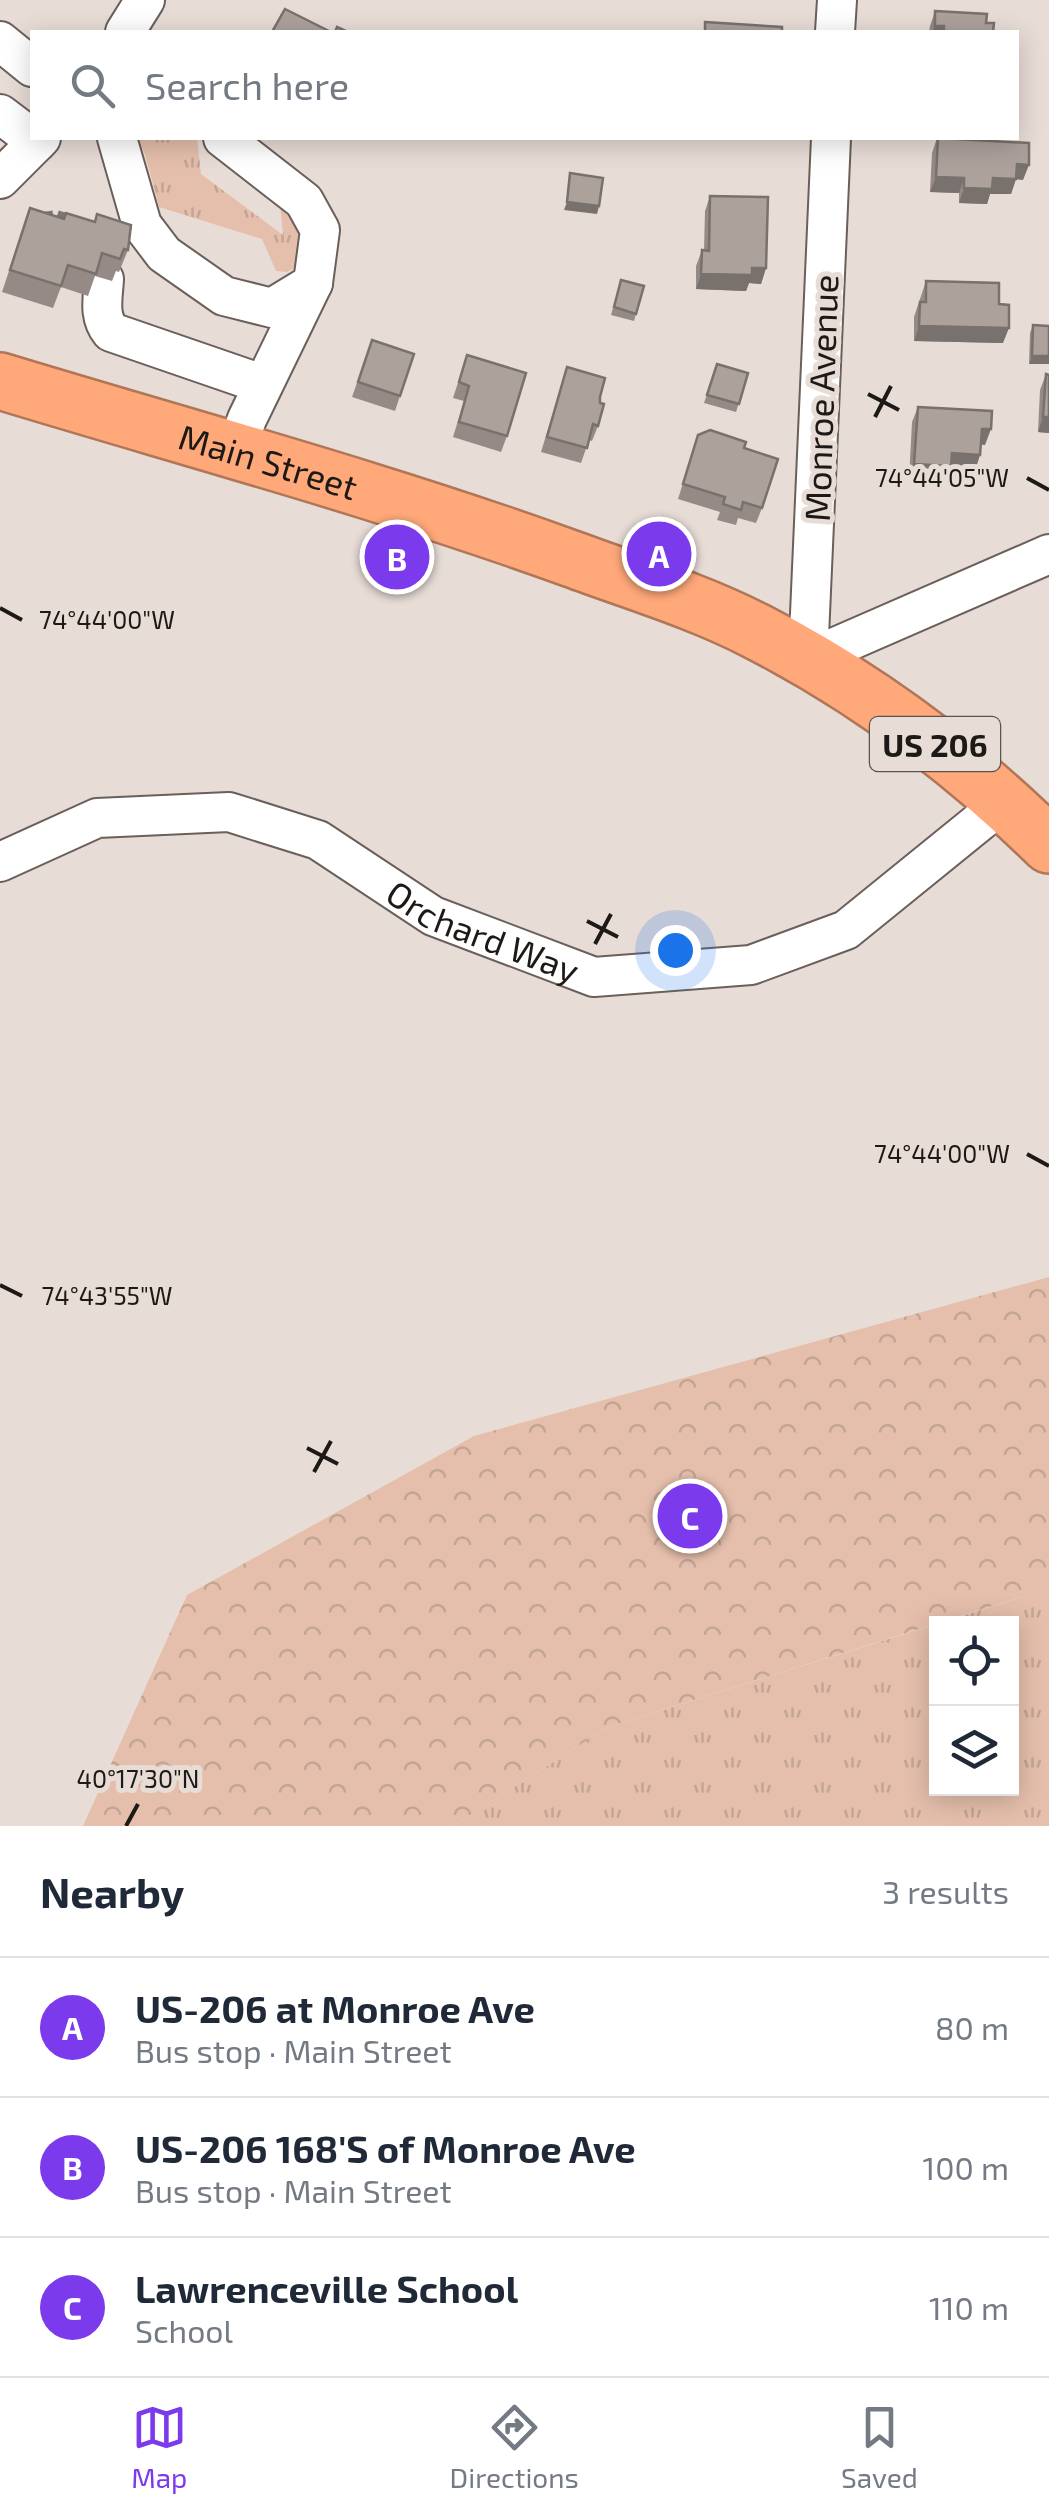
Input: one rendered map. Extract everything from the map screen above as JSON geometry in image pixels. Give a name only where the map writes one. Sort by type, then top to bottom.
[{"type":"highway","name":"Main Street","points":[[0,381],[501,533],[688,601],[752,629],[878,702],[962,764],[1049,845]]},
{"type":"street","points":[[126,30],[145,0]]},
{"type":"street","points":[[835,30],[836,0]]},
{"type":"street","points":[[0,41],[30,65]]},
{"type":"street","points":[[0,114],[18,157]]},
{"type":"street","points":[[118,140],[142,225],[164,254],[224,296],[272,308],[313,283]]},
{"type":"street","points":[[226,140],[304,201],[320,230],[313,283],[262,384],[235,452]]},
{"type":"street","name":"Monroe Avenue","points":[[808,659],[831,140]]},
{"type":"street","points":[[134,193],[110,262],[102,311],[104,324],[112,332],[262,384]]},
{"type":"street","points":[[808,659],[1049,554]]},
{"type":"street","name":"Orchard Way","points":[[0,862],[97,818],[230,812],[318,840],[433,916],[594,977],[751,965],[846,930],[1005,802]]},
{"type":"path","points":[[34,228],[42,214],[58,213],[81,220]]},
{"type":"green space","points":[[138,140],[197,140],[201,174],[283,235],[280,205],[289,208],[306,234],[299,266],[287,272],[276,271],[262,239],[159,207]]},
{"type":"green space","points":[[1049,1277],[1049,1588],[960,1616],[929,1616],[929,1626],[608,1727],[453,1826],[83,1826],[187,1595],[474,1436]]},
{"type":"green space","points":[[1049,1588],[1049,1826],[453,1826],[608,1727],[929,1626],[929,1796],[1019,1796],[1019,1616],[962,1616]]},
{"type":"building","points":[[285,9],[327,30],[273,30]]},
{"type":"building","points":[[935,11],[987,14],[986,23],[994,23],[993,30],[944,30],[944,26],[935,26]]},
{"type":"building","points":[[705,22],[782,27],[782,30],[705,30]]},
{"type":"building","points":[[938,140],[1029,143],[1029,165],[1017,164],[1016,179],[993,178],[992,189],[964,188],[964,178],[936,177]]},
{"type":"building","points":[[570,173],[603,178],[599,206],[567,202]]},
{"type":"building","points":[[710,196],[768,197],[766,268],[752,268],[752,275],[701,274],[702,250],[709,251]]},
{"type":"building","points":[[30,208],[64,219],[66,213],[95,222],[97,214],[131,225],[128,250],[124,249],[120,259],[102,253],[96,274],[68,265],[61,286],[10,270]]},
{"type":"building","points":[[621,280],[644,286],[636,314],[614,307]]},
{"type":"building","points":[[926,281],[999,283],[999,304],[1009,305],[1009,328],[919,326],[920,302],[926,302]]},
{"type":"building","points":[[1033,325],[1049,326],[1049,356],[1032,356]]},
{"type":"building","points":[[372,340],[414,354],[400,396],[358,382]]},
{"type":"building","points":[[467,355],[526,373],[507,436],[459,422],[469,386],[459,382]]},
{"type":"building","points":[[717,364],[748,373],[739,404],[707,395]]},
{"type":"building","points":[[567,367],[605,378],[600,397],[604,404],[598,426],[593,424],[587,448],[547,437]]},
{"type":"building","points":[[1046,374],[1049,417],[1043,417]]},
{"type":"building","points":[[918,407],[992,411],[991,429],[982,429],[980,455],[952,453],[951,466],[914,464]]},
{"type":"building","points":[[710,430],[746,442],[744,448],[778,459],[762,508],[743,502],[741,510],[723,504],[725,497],[683,484],[698,435]]},
{"type":"place","name":"US-206 at Monroe Ave","points":[[659,554]]},
{"type":"place","name":"US-206 168'S of Monroe Ave","points":[[397,557]]},
{"type":"place","name":"Lawrenceville School","points":[[690,1516]]}]
